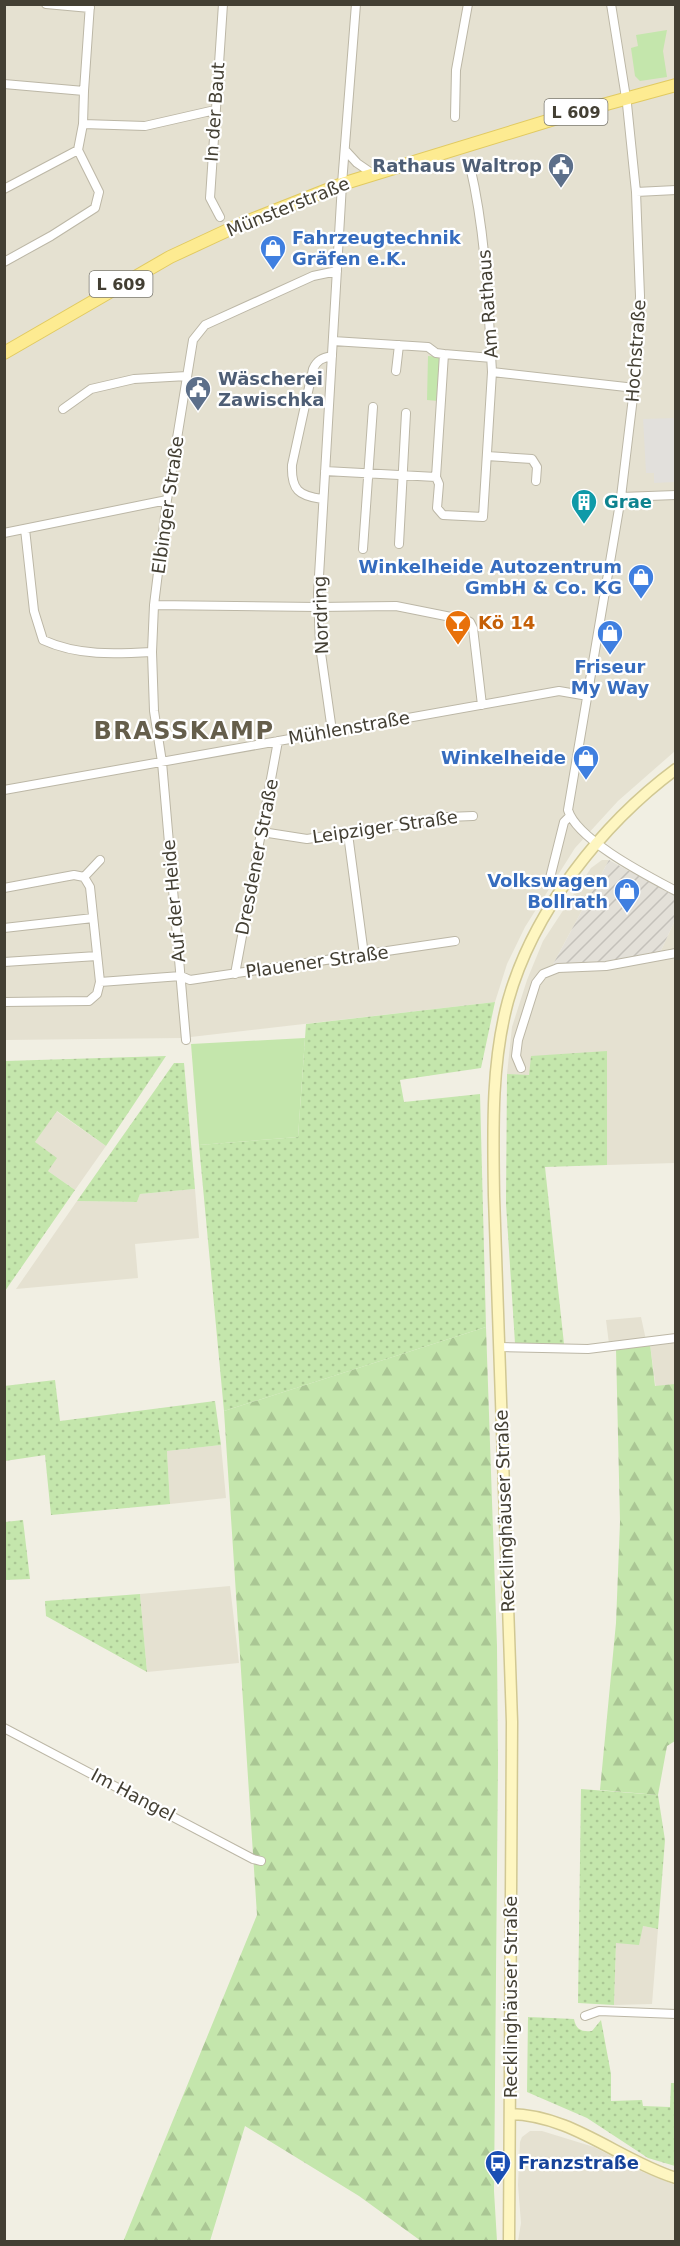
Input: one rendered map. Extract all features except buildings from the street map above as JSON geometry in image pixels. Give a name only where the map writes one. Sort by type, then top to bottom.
[{"type":"main road","name":"L 609","points":[[626,98],[675,85]]},
{"type":"main road","name":"Münsterstraße","points":[[4,353],[170,257],[241,224],[342,184],[626,98]]},
{"type":"main road","name":"Recklinghäuser Straße","points":[[509,2241],[512,1722],[493,1129],[496,1066],[508,1000],[534,938],[557,896],[596,841],[646,791],[675,769]]},
{"type":"main road","points":[[510,2114],[525,2114],[583,2133],[639,2164],[675,2178]]},
{"type":"street","points":[[4,262],[95,208],[99,192],[78,150],[83,124],[90,6],[46,4]]},
{"type":"street","name":"In der Baut","points":[[220,217],[210,198],[223,4]]},
{"type":"street","name":"Nordring","points":[[332,731],[320,646],[318,607],[322,499],[356,4]]},
{"type":"street","points":[[455,117],[456,70],[468,4]]},
{"type":"street","name":"Hochstraße","points":[[588,696],[621,497],[635,388],[640,296],[636,192],[626,98],[611,4]]},
{"type":"street","points":[[4,84],[84,91]]},
{"type":"street","points":[[83,124],[145,126],[215,110]]},
{"type":"street","points":[[4,189],[78,150]]},
{"type":"street","points":[[345,150],[357,163],[373,174]]},
{"type":"street","name":"Am Rathaus","points":[[470,166],[480,207],[485,247],[492,372],[635,388]]},
{"type":"street","points":[[636,192],[675,189]]},
{"type":"street","name":"Elbinger Straße","points":[[162,762],[154,711],[152,652],[154,605],[167,500],[193,340],[205,325],[313,276],[337,270]]},
{"type":"street","points":[[333,341],[428,347],[436,353],[492,358]]},
{"type":"street","points":[[396,371],[399,345]]},
{"type":"street","points":[[444,354],[436,477],[439,484],[437,508],[443,515],[483,518],[492,372]]},
{"type":"street","points":[[322,499],[302,494],[293,482],[292,471],[316,363],[323,357],[332,356]]},
{"type":"street","points":[[63,409],[91,388],[134,379],[187,376]]},
{"type":"street","points":[[363,549],[373,407]]},
{"type":"street","points":[[399,544],[406,413]]},
{"type":"street","points":[[487,456],[532,459],[537,467],[536,481]]},
{"type":"street","points":[[325,471],[436,477]]},
{"type":"street","points":[[621,497],[675,495]]},
{"type":"street","points":[[4,532],[167,500]]},
{"type":"street","points":[[25,529],[34,611],[43,640],[78,651],[109,654],[152,652]]},
{"type":"street","points":[[154,605],[396,606],[470,622],[482,705]]},
{"type":"street","name":"Mühlenstraße","points":[[4,790],[560,691],[588,696]]},
{"type":"street","points":[[588,696],[568,803],[570,816],[611,855],[675,891]]},
{"type":"street","name":"Dresdener Straße","points":[[235,974],[279,741]]},
{"type":"street","name":"Auf der Heide","points":[[162,762],[186,1040]]},
{"type":"street","name":"Leipziger Straße","points":[[262,832],[307,839],[447,817],[473,816]]},
{"type":"street","points":[[549,882],[564,822],[570,816]]},
{"type":"street","points":[[348,834],[364,955]]},
{"type":"street","points":[[84,877],[100,860]]},
{"type":"street","points":[[4,888],[74,875],[84,877],[90,887],[100,982],[97,994],[89,1001],[4,1002]]},
{"type":"street","points":[[4,928],[93,918]]},
{"type":"street","name":"Plauener Straße","points":[[100,982],[181,976],[190,980],[455,941]]},
{"type":"street","points":[[521,1068],[516,1056],[518,1040],[536,983],[543,974],[558,968],[606,966],[675,953]]},
{"type":"street","points":[[4,962],[97,956]]},
{"type":"street","points":[[499,1347],[588,1349],[675,1338]]},
{"type":"street","name":"Im Hangel","points":[[4,1728],[253,1859],[261,1861]]},
{"type":"street","points":[[585,2016],[599,2011],[675,2014]]},
{"type":"shaded area","points":[[4,5],[675,5],[675,751],[618,801],[575,848],[525,927],[507,964],[495,1002],[182,1038],[5,1040]]},
{"type":"shaded area","points":[[675,418],[675,482],[654,483],[654,473],[646,473],[643,419]]},
{"type":"shaded area","points":[[602,860],[609,860],[550,970],[658,957],[675,920],[675,1163],[607,1165],[607,1052],[529,1076],[507,1074],[512,1027],[527,980],[543,941],[591,868]]},
{"type":"shaded area","points":[[609,860],[675,896],[675,920],[658,957],[550,970]]},
{"type":"shaded area","points":[[56,1111],[106,1146],[75,1190],[48,1171],[34,1143]]},
{"type":"shaded area","points":[[195,1189],[199,1238],[135,1244],[138,1278],[16,1289],[77,1201],[137,1202],[140,1194]]},
{"type":"shaded area","points":[[641,1317],[646,1340],[609,1344],[606,1320]]},
{"type":"shaded area","points":[[675,1341],[675,1394],[657,1397],[650,1344]]},
{"type":"shaded area","points":[[221,1445],[226,1498],[170,1504],[167,1451]]},
{"type":"shaded area","points":[[230,1586],[239,1663],[147,1672],[140,1594]]},
{"type":"shaded area","points":[[643,1926],[658,1929],[652,2004],[614,2005],[616,1943]]},
{"type":"shaded area","points":[[530,2131],[542,2131],[594,2147],[638,2170],[675,2185],[675,2241],[518,2241],[521,2223],[518,2185],[520,2142],[522,2137]]},
{"type":"green space","points":[[667,30],[663,51],[667,77],[640,81],[635,76],[631,48],[638,46],[636,35]]},
{"type":"green space","points":[[428,356],[441,357],[438,401],[427,400]]},
{"type":"green space","points":[[495,1002],[481,1068],[400,1080],[404,1102],[480,1094],[486,1327],[224,1411],[199,1145],[298,1137],[306,1024]]},
{"type":"green space","points":[[305,1038],[298,1137],[199,1145],[191,1044]]},
{"type":"green space","points":[[607,1051],[607,1165],[545,1167],[564,1344],[515,1343],[506,1204],[507,1074],[529,1075],[531,1056]]},
{"type":"green space","points":[[166,1056],[106,1146],[57,1111],[35,1142],[57,1158],[48,1171],[75,1190],[5,1291],[5,1061]]},
{"type":"green space","points":[[174,1063],[184,1063],[195,1189],[140,1194],[137,1202],[77,1201]]},
{"type":"green space","points":[[486,1327],[497,1646],[494,2191],[497,2241],[421,2241],[359,2196],[245,2126],[210,2241],[123,2242],[257,1915],[224,1411]]},
{"type":"green space","points":[[650,1344],[655,1386],[675,1384],[675,1741],[667,1746],[658,1795],[600,1790],[616,1623],[620,1522],[616,1349]]},
{"type":"green space","points":[[55,1380],[60,1421],[215,1401],[221,1445],[167,1451],[170,1504],[51,1515],[45,1455],[5,1461],[4,1386]]},
{"type":"green space","points":[[23,1520],[30,1579],[5,1580],[5,1522]]},
{"type":"green space","points":[[140,1594],[147,1672],[46,1616],[45,1601]]},
{"type":"green space","points":[[581,1789],[658,1795],[665,1840],[658,1929],[643,1926],[639,1945],[616,1943],[614,2005],[578,2003]]},
{"type":"green space","points":[[528,2017],[574,2019],[578,2028],[585,2031],[592,2031],[601,2020],[611,2074],[611,2101],[642,2100],[643,2106],[670,2107],[671,2083],[675,2083],[675,2166],[648,2158],[587,2118],[527,2092]]},
{"type":"place","name":"Rathaus Waltrop","points":[[561,189]]},
{"type":"place","name":"Fahrzeugtechnik Gräfen e.K.","points":[[273,271]]},
{"type":"place","name":"Wäscherei Zawischka","points":[[198,412]]},
{"type":"place","name":"Grae","points":[[584,525]]},
{"type":"place","name":"Winkelheide Autozentrum GmbH & Co. KG","points":[[641,600]]},
{"type":"place","name":"Kö 14","points":[[458,646]]},
{"type":"place","name":"Friseur My Way","points":[[610,656]]},
{"type":"place","name":"Winkelheide","points":[[586,781]]},
{"type":"place","name":"Volkswagen Bollrath","points":[[627,914]]},
{"type":"place","name":"Franzstraße","points":[[498,2186]]},
{"type":"district","name":"BRASSKAMP","points":[[184,731]]}]
